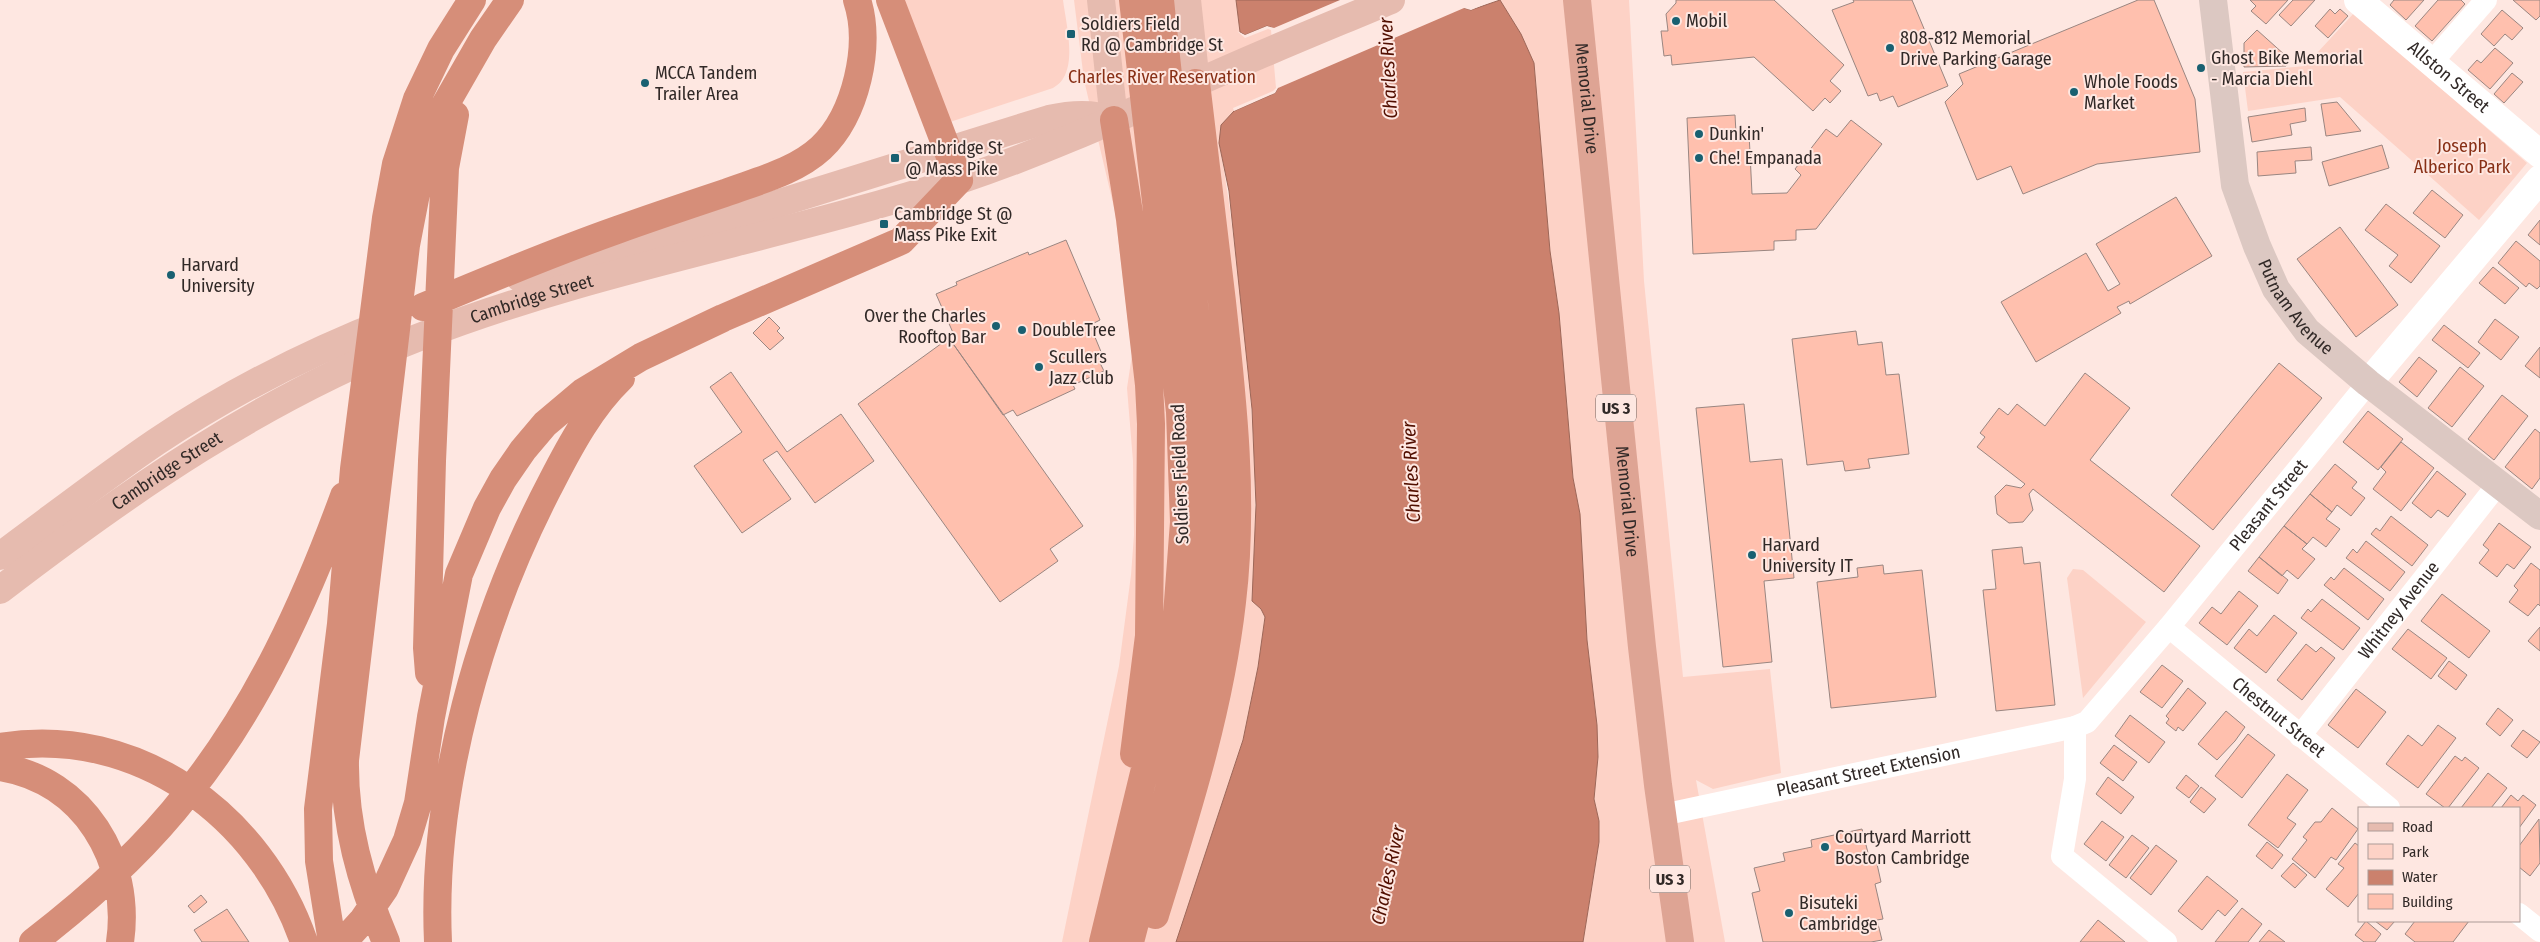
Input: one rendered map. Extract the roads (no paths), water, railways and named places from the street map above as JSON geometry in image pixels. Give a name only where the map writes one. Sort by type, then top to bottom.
[{"type":"highway","points":[[332,942],[319,861],[318,809],[342,615],[354,469],[386,218],[396,164],[424,83],[450,34],[472,0]]},
{"type":"highway","points":[[386,942],[364,885],[352,841],[346,793],[346,742],[406,245],[414,196],[436,121],[466,69],[510,0]]},
{"type":"highway","points":[[406,314],[515,284],[601,236],[751,184],[787,170],[812,156],[835,131],[850,100],[859,73],[863,39],[857,0]]},
{"type":"highway","points":[[343,942],[363,920],[385,888],[402,854],[413,822],[421,786],[431,717],[459,574],[478,527],[503,478],[523,450],[545,424],[563,408],[597,382],[641,357],[723,318],[900,241],[959,180],[890,0]]},
{"type":"highway","name":"Soldiers Field Road","points":[[1103,942],[1168,674],[1177,615],[1184,522],[1180,412],[1134,0]]},
{"type":"highway","name":"Soldiers Field Road","points":[[1130,942],[1192,684],[1203,612],[1210,538],[1209,465],[1204,391],[1160,0]]},
{"type":"highway","name":"Memorial Drive","points":[[1577,0],[1619,431],[1662,815],[1680,942]]},
{"type":"highway","points":[[431,717],[427,648],[432,461],[445,168],[448,140],[466,69]]},
{"type":"highway","points":[[1145,942],[1182,829],[1208,738],[1225,658],[1236,558],[1235,425],[1190,86]]},
{"type":"highway","points":[[1124,116],[1132,229],[1149,385],[1152,451],[1149,636],[1132,765],[1124,857]]},
{"type":"highway","points":[[438,942],[437,885],[444,822],[463,715],[491,622],[525,535],[572,444],[610,388],[641,357]]},
{"type":"highway","points":[[33,942],[104,883],[141,846],[188,794],[228,739],[255,693],[291,622],[334,522],[354,469]]},
{"type":"highway","points":[[0,747],[52,745],[107,753],[141,763],[170,777],[204,799],[226,818],[269,869],[291,908],[304,942]]},
{"type":"highway","points":[[0,767],[28,773],[55,787],[85,814],[108,849],[120,889],[122,918],[120,942]]},
{"type":"main road","points":[[1101,0],[1124,116]]},
{"type":"main road","points":[[1187,0],[1190,86]]},
{"type":"main road","name":"Putnam Avenue","points":[[2213,0],[2235,185],[2257,246],[2276,290],[2308,331],[2368,383],[2540,516]]},
{"type":"main road","name":"Cambridge Street","points":[[515,284],[908,196],[959,180],[1022,158],[1124,116],[1230,68],[1387,1]]},
{"type":"main road","name":"Cambridge Street","points":[[0,590],[138,488],[234,427],[345,369],[415,338],[515,284],[729,219],[947,149],[1070,115],[1124,116]]},
{"type":"main road","name":"Cambridge Street","points":[[0,556],[158,442],[231,397],[336,344],[406,314]]},
{"type":"street","name":"Allston Street","points":[[2358,0],[2540,154]]},
{"type":"street","points":[[2432,62],[2486,0]]},
{"type":"street","name":"Pleasant Street","points":[[2075,727],[2094,716],[2169,628],[2368,383],[2540,179]]},
{"type":"street","name":"Whitney Avenue","points":[[2300,736],[2498,484]]},
{"type":"street","name":"Chestnut Street","points":[[2169,628],[2388,807]]},
{"type":"street","name":"Pleasant Street Extension","points":[[1662,815],[2075,727]]},
{"type":"street","points":[[2075,727],[2075,780],[2062,856],[2166,942]]},
{"type":"street","points":[[2520,915],[2540,931]]},
{"type":"water","name":"Charles River","points":[[1236,0],[1464,0],[1464,8],[1471,10],[1500,0],[1521,34],[1534,63],[1550,251],[1559,313],[1573,478],[1580,514],[1587,640],[1597,725],[1598,757],[1594,799],[1599,821],[1599,842],[1583,942],[1176,942],[1243,740],[1258,667],[1265,617],[1261,609],[1252,601],[1256,505],[1252,409],[1229,191],[1219,143],[1221,125],[1234,111],[1275,93],[1278,88],[1273,28],[1267,26],[1245,35],[1240,32]]},
{"type":"place","name":"Mobil","points":[[1676,21]]},
{"type":"place","name":"Soldiers Field Rd @ Cambridge St","points":[[1071,34]]},
{"type":"place","name":"808-812 Memorial Drive Parking Garage","points":[[1890,48]]},
{"type":"place","name":"Ghost Bike Memorial - Marcia Diehl","points":[[2201,68]]},
{"type":"place","name":"MCCA Tandem Trailer Area","points":[[645,83]]},
{"type":"place","name":"Whole Foods Market","points":[[2074,92]]},
{"type":"place","name":"Dunkin'","points":[[1699,134]]},
{"type":"place","name":"Cambridge St @ Mass Pike","points":[[895,158]]},
{"type":"place","name":"Che! Empanada","points":[[1699,158]]},
{"type":"place","name":"Cambridge St @ Mass Pike Exit","points":[[884,224]]},
{"type":"place","name":"Harvard University","points":[[171,275]]},
{"type":"place","name":"Over the Charles Rooftop Bar","points":[[996,326]]},
{"type":"place","name":"DoubleTree","points":[[1022,330]]},
{"type":"place","name":"Scullers Jazz Club","points":[[1039,367]]},
{"type":"place","name":"Harvard University IT","points":[[1752,555]]},
{"type":"place","name":"Courtyard Marriott Boston Cambridge","points":[[1825,847]]},
{"type":"place","name":"Bisuteki Cambridge","points":[[1789,913]]},
{"type":"park label","name":"Charles River Reservation","points":[[1162,77]]},
{"type":"park label","name":"Joseph Alberico Park","points":[[2462,156]]}]
